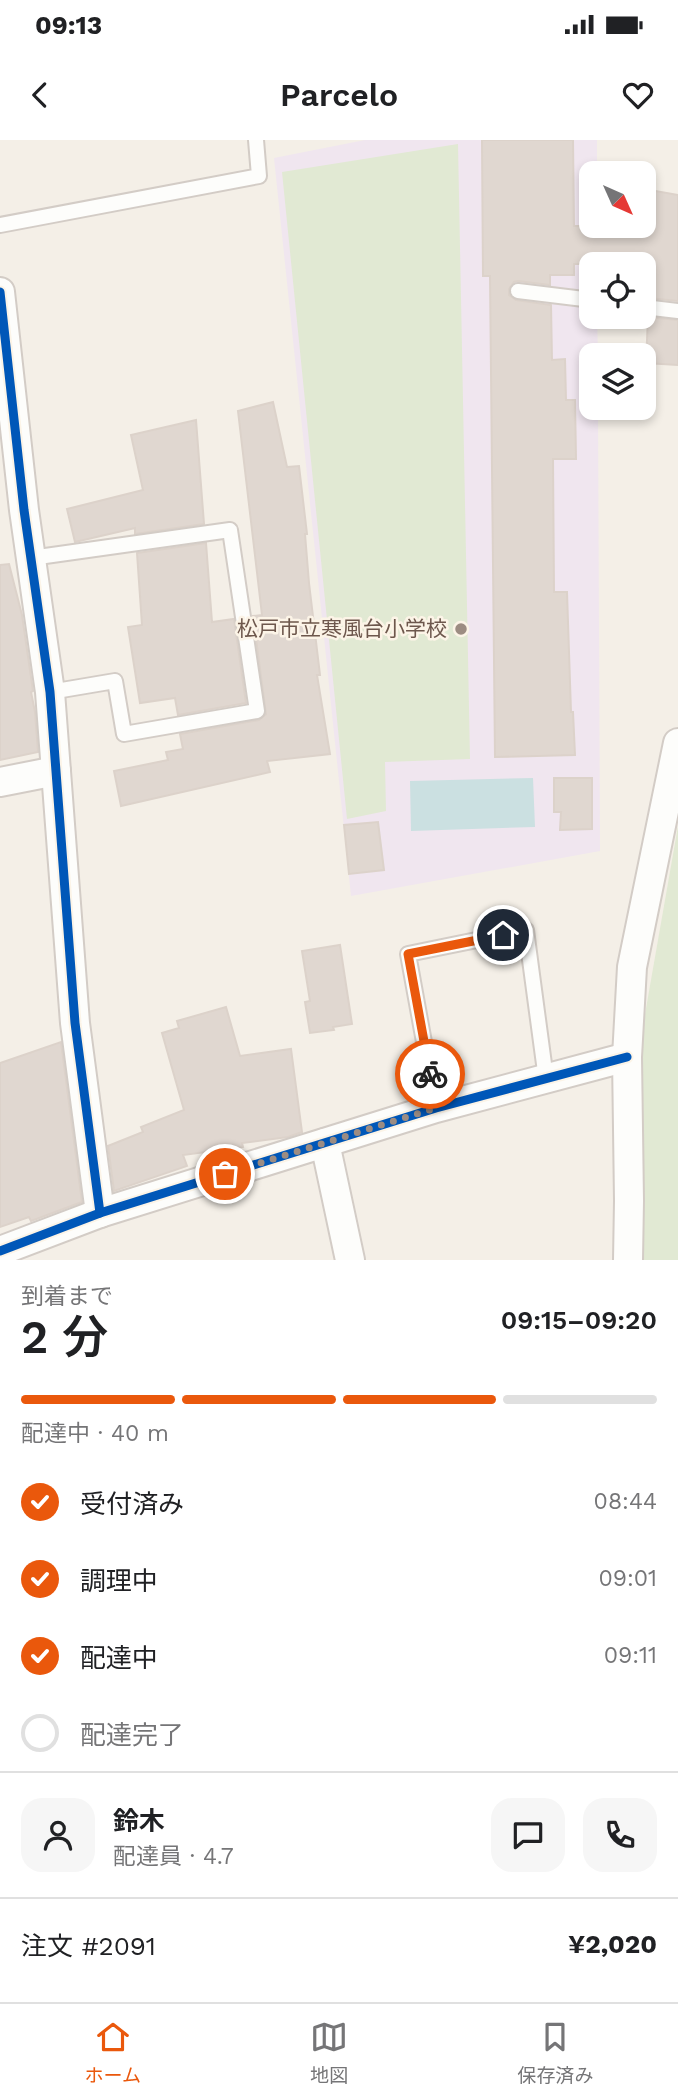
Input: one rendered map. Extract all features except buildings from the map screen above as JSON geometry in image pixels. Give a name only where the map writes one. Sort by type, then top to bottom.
[{"type":"street","points":[[0,292],[31,558],[50,692],[75,1023],[100,1213]]},
{"type":"street","points":[[628,1260],[626,1057],[632,967],[678,743]]},
{"type":"street","points":[[0,782],[56,771]]},
{"type":"street","points":[[0,1251],[100,1213],[436,1108],[626,1057]]},
{"type":"street","points":[[325,1143],[350,1260]]},
{"type":"lane","points":[[0,225],[260,176],[256,140]]},
{"type":"lane","points":[[518,291],[579,298]]},
{"type":"lane","points":[[656,308],[678,311]]},
{"type":"lane","points":[[31,558],[230,530],[257,711],[124,734],[115,681],[50,692]]},
{"type":"lane","points":[[436,1108],[408,954],[526,930],[547,1079]]},
{"type":"shaded area","name":"松戸市立寒風台小学校","points":[[365,140],[597,140],[597,161],[579,161],[579,238],[597,238],[597,252],[579,252],[579,329],[597,329],[598,343],[579,343],[579,420],[598,420],[600,851],[351,896],[274,158]]},
{"type":"shaded area","points":[[533,778],[535,827],[411,831],[410,781]]},
{"type":"green space","points":[[458,144],[470,759],[385,762],[386,811],[347,819],[282,172]]},
{"type":"green space","points":[[678,826],[678,1260],[639,1260],[638,1054]]},
{"type":"cycle path","points":[[0,292],[24,510],[50,692],[75,1023],[100,1213]]},
{"type":"cycle path","points":[[0,1251],[100,1213],[436,1108],[627,1057]]},
{"type":"way so far","points":[[225,1174],[436,1108],[430,1074]]},
{"type":"place","name":"松戸市立寒風台小学校","points":[[461,629]]},
{"type":"route","points":[[430,1074],[408,954],[503,935]]}]
